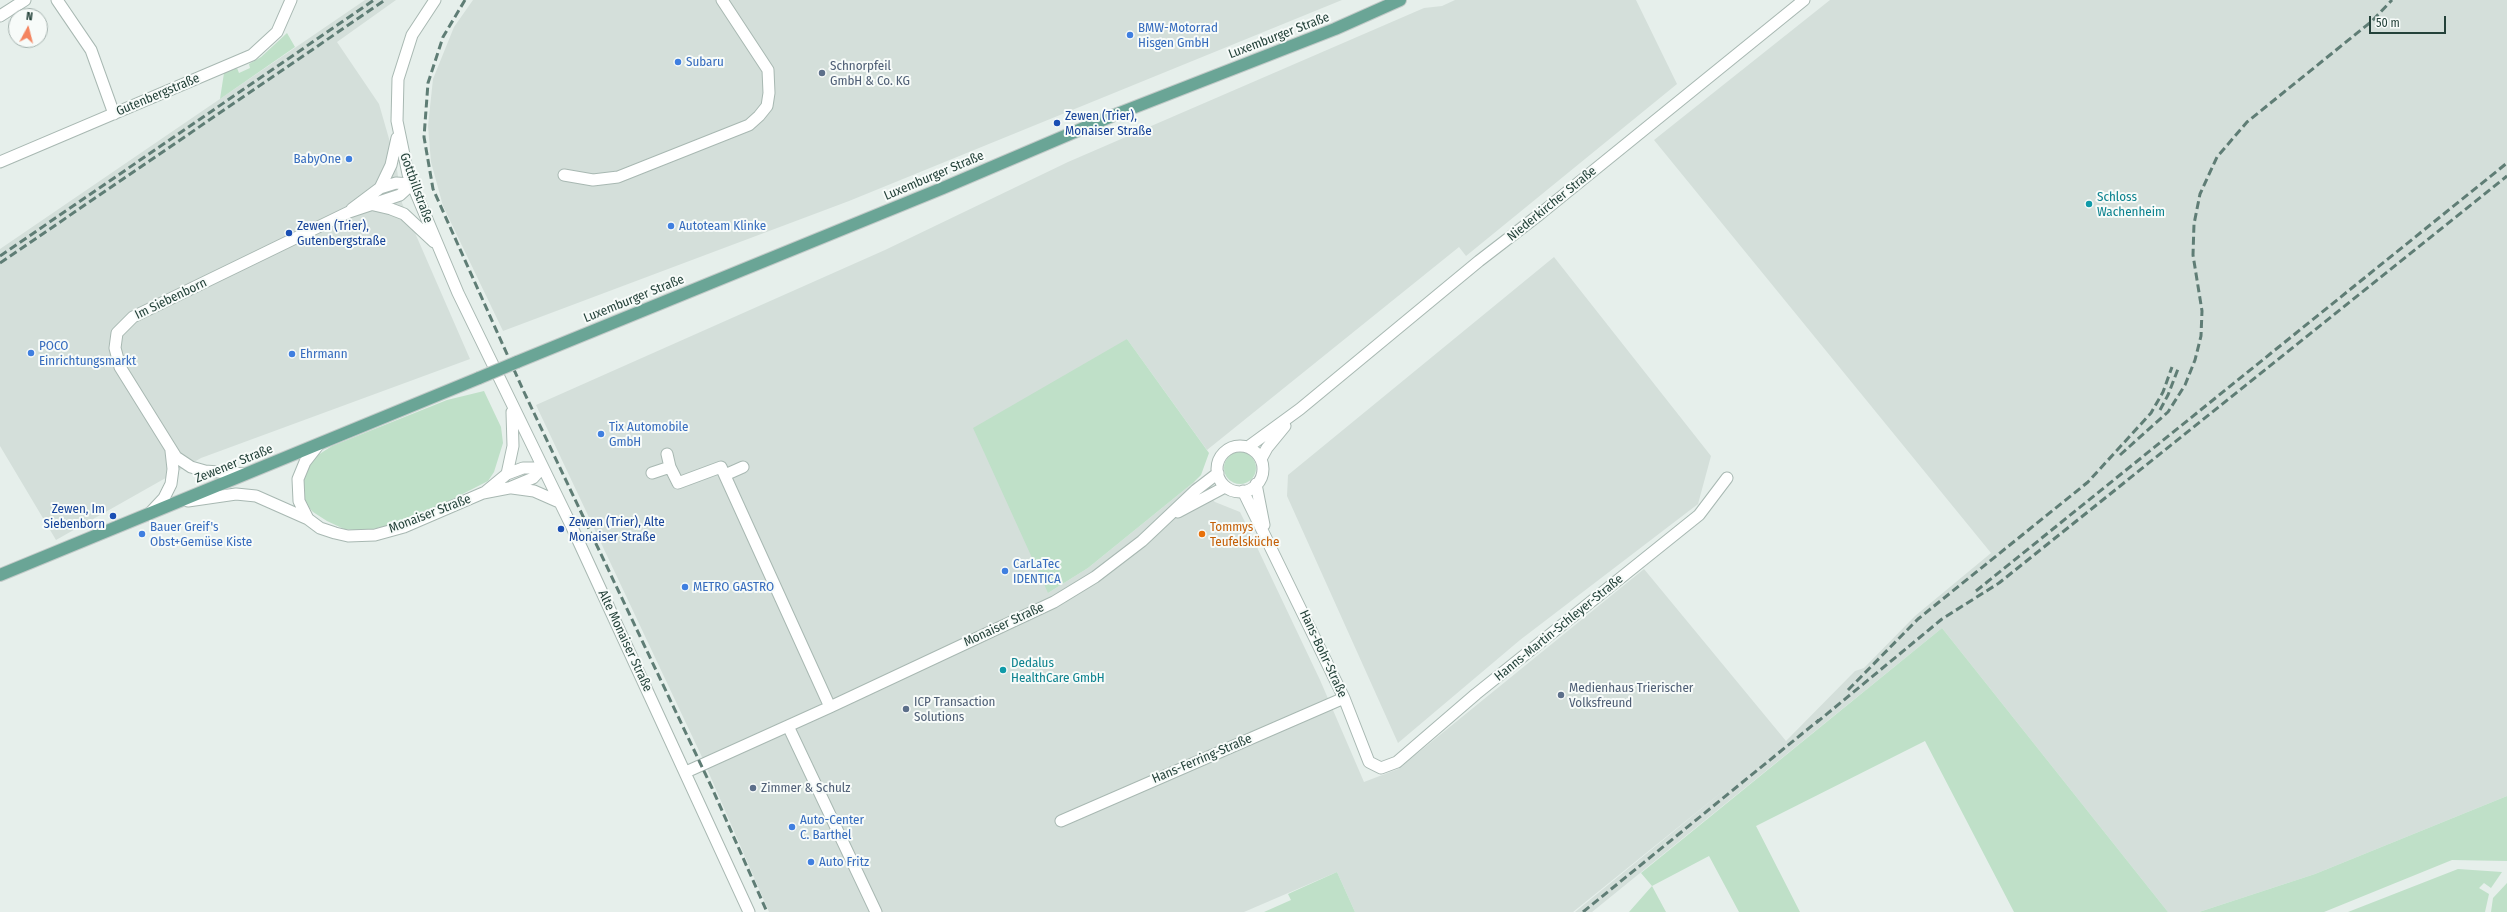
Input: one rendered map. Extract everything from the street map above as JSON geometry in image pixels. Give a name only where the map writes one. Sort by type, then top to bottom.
[{"type":"main road","name":"Luxemburger Straße","points":[[479,378],[943,188],[1112,116],[1335,29],[1400,0]]},
{"type":"main road","name":"Zewener Straße","points":[[0,575],[479,378]]},
{"type":"street","points":[[0,16],[25,0]]},
{"type":"street","points":[[57,0],[91,50],[114,114]]},
{"type":"street","name":"Gutenbergstraße","points":[[0,162],[252,55],[277,32],[291,0]]},
{"type":"street","name":"Gottbillstraße","points":[[435,0],[412,35],[403,59],[396,96],[398,133],[412,184],[438,247],[497,372]]},
{"type":"street","points":[[564,175],[594,180],[618,178],[749,125],[759,116],[767,106],[769,93],[768,70],[722,0]]},
{"type":"street","name":"Niederkircher Straße","points":[[1248,447],[1300,409],[1479,261],[1540,214],[1804,0]]},
{"type":"street","name":"Im Siebenborn","points":[[380,188],[390,165],[398,133]]},
{"type":"street","name":"Im Siebenborn","points":[[349,212],[380,188],[396,184],[412,184]]},
{"type":"street","name":"Im Siebenborn","points":[[246,474],[199,470],[185,464],[171,451],[120,367],[114,348],[120,329],[133,317],[349,212],[400,195],[412,184]]},
{"type":"street","name":"Im Siebenborn","points":[[372,205],[391,209],[408,217],[438,247]]},
{"type":"street","name":"Alte Monaiser Straße","points":[[497,372],[686,772],[749,912]]},
{"type":"street","points":[[507,474],[513,446],[511,403]]},
{"type":"street","name":"Niederkircher Straße","points":[[1261,459],[1276,436],[1300,409]]},
{"type":"street","points":[[308,519],[298,496],[298,479],[305,462],[319,444]]},
{"type":"street","points":[[1239,446],[1248,447],[1261,459],[1263,470],[1256,484],[1243,492],[1235,491],[1225,486],[1218,474],[1217,463],[1223,453],[1239,446]]},
{"type":"street","name":"Im Siebenborn","points":[[150,514],[164,498],[171,484],[173,469],[171,451]]},
{"type":"street","points":[[667,454],[670,467],[678,483],[721,467],[830,707]]},
{"type":"street","points":[[652,473],[670,467]]},
{"type":"street","points":[[724,475],[743,467]]},
{"type":"street","name":"Monaiser Straße","points":[[483,493],[507,474],[523,468],[542,468]]},
{"type":"street","name":"Monaiser Straße","points":[[178,502],[223,495],[249,495],[273,502],[308,519],[320,528],[335,533],[348,536],[375,535],[404,526],[483,493],[509,488],[533,478],[542,468]]},
{"type":"street","name":"Monaiser Straße","points":[[686,772],[830,707],[1054,602],[1095,577],[1142,541],[1164,520],[1218,474]]},
{"type":"street","name":"Hanns-Martin-Schleyer-Straße","points":[[1381,768],[1397,762],[1476,694],[1699,515],[1727,478]]},
{"type":"street","name":"Hans-Bohr-Straße","points":[[1256,484],[1267,537]]},
{"type":"street","name":"Monaiser Straße","points":[[1164,520],[1225,486]]},
{"type":"street","name":"Monaiser Straße","points":[[509,488],[534,491],[559,502]]},
{"type":"street","name":"Hans-Bohr-Straße","points":[[1243,492],[1267,537],[1344,698],[1369,762],[1381,768]]},
{"type":"street","name":"Hans-Ferring-Straße","points":[[1060,821],[1344,698]]},
{"type":"street","points":[[788,726],[876,912]]},
{"type":"shaded area","points":[[365,0],[396,0],[337,42],[379,104],[396,163],[402,203],[470,359],[201,458],[56,540],[0,446],[0,249]]},
{"type":"shaded area","points":[[473,0],[1342,0],[849,201],[503,331],[443,206],[431,162],[428,126],[433,79],[454,27]]},
{"type":"shaded area","points":[[1455,0],[1636,0],[1677,84],[1466,256],[1459,247],[1207,450],[1127,339],[1048,593],[1088,568],[1194,482],[1215,502],[1240,512],[1320,680],[1364,782],[1398,769],[1644,569],[1786,741],[1855,671],[1864,668],[1915,616],[1991,553],[1654,140],[1830,0],[2507,0],[2507,796],[2315,874],[2199,912],[2168,912],[1942,628],[1592,912],[1575,912],[1728,787],[1573,912],[1355,912],[1337,872],[1244,912],[769,912],[701,755],[536,405],[885,250],[1068,162],[1424,8],[1442,6]]},
{"type":"shaded area","points":[[1554,257],[1711,456],[1698,504],[1520,640],[1398,743],[1287,496],[1288,475]]},
{"type":"green space","points":[[287,33],[295,47],[220,99],[224,73],[237,68],[239,73],[250,68],[249,64],[261,57]]},
{"type":"green space","points":[[1127,339],[1209,453],[1201,475],[1194,482],[1088,568],[1048,593],[973,428]]},
{"type":"green space","points":[[484,391],[501,427],[503,443],[494,472],[488,481],[447,502],[387,526],[363,531],[344,529],[327,521],[313,512],[304,502],[303,476],[308,462],[332,446],[447,400]]},
{"type":"green space","points":[[1237,452],[1243,452],[1253,459],[1256,468],[1255,474],[1249,481],[1243,484],[1237,484],[1227,477],[1224,471],[1224,465],[1231,455]]},
{"type":"green space","points":[[1942,628],[2168,912],[2014,912],[1925,741],[1756,826],[1800,912],[1739,912],[1709,856],[1652,886],[1641,873]]},
{"type":"green space","points":[[2507,796],[2507,861],[2452,860],[2324,912],[2199,912],[2315,874]]},
{"type":"green space","points":[[2458,869],[2502,872],[2491,888],[2484,883],[2479,888],[2489,894],[2485,912],[2348,912]]},
{"type":"green space","points":[[1337,872],[1355,912],[1264,912],[1291,900],[1288,894]]},
{"type":"green space","points":[[2507,883],[2507,912],[2491,912],[2493,898]]},
{"type":"green space","points":[[1652,886],[1666,912],[1629,912]]},
{"type":"railway","points":[[0,256],[374,0]]},
{"type":"railway","points":[[0,263],[385,0]]},
{"type":"railway","points":[[465,0],[443,37],[428,83],[424,137],[433,189],[524,392],[712,788],[767,912]]},
{"type":"railway","points":[[2120,455],[2168,412],[2185,385],[2195,360],[2201,336],[2202,311],[2193,255],[2194,224],[2200,194],[2217,157],[2247,122],[2372,21],[2392,0]]},
{"type":"railway","points":[[1976,591],[2507,163]]},
{"type":"railway","points":[[1816,723],[1942,619],[1999,583],[2507,176]]},
{"type":"railway","points":[[1848,690],[1918,619],[2088,482],[2151,413],[2163,392],[2172,367]]},
{"type":"railway","points":[[2160,410],[2168,395],[2178,369]]},
{"type":"railway","points":[[1583,912],[1819,720]]},
{"type":"place","name":"BMW-Motorrad Hisgen GmbH","points":[[1130,35]]},
{"type":"place","name":"Subaru","points":[[678,62]]},
{"type":"place","name":"Schnorpfeil GmbH & Co. KG","points":[[822,73]]},
{"type":"place","name":"Zewen (Trier), Monaiser Straße","points":[[1057,123]]},
{"type":"place","name":"BabyOne","points":[[349,159]]},
{"type":"place","name":"Schloss Wachenheim","points":[[2089,204]]},
{"type":"place","name":"Autoteam Klinke","points":[[671,226]]},
{"type":"place","name":"Zewen (Trier), Gutenbergstraße","points":[[289,233]]},
{"type":"place","name":"POCO Einrichtungsmarkt","points":[[31,353]]},
{"type":"place","name":"Ehrmann","points":[[292,354]]},
{"type":"place","name":"Tix Automobile GmbH","points":[[601,434]]},
{"type":"place","name":"Zewen, Im Siebenborn","points":[[113,516]]},
{"type":"place","name":"Zewen (Trier), Alte Monaiser Straße","points":[[561,529]]},
{"type":"place","name":"Bauer Greif's Obst+Gemüse Kiste","points":[[142,534]]},
{"type":"place","name":"Tommys Teufelsküche","points":[[1202,534]]},
{"type":"place","name":"CarLaTec IDENTICA","points":[[1005,571]]},
{"type":"place","name":"METRO GASTRO","points":[[685,587]]},
{"type":"place","name":"Dedalus HealthCare GmbH","points":[[1003,670]]},
{"type":"place","name":"Medienhaus Trierischer Volksfreund","points":[[1561,695]]},
{"type":"place","name":"ICP Transaction Solutions","points":[[906,709]]},
{"type":"place","name":"Zimmer & Schulz","points":[[753,788]]},
{"type":"place","name":"Auto-Center C. Barthel","points":[[792,827]]},
{"type":"place","name":"Auto Fritz","points":[[811,862]]}]
